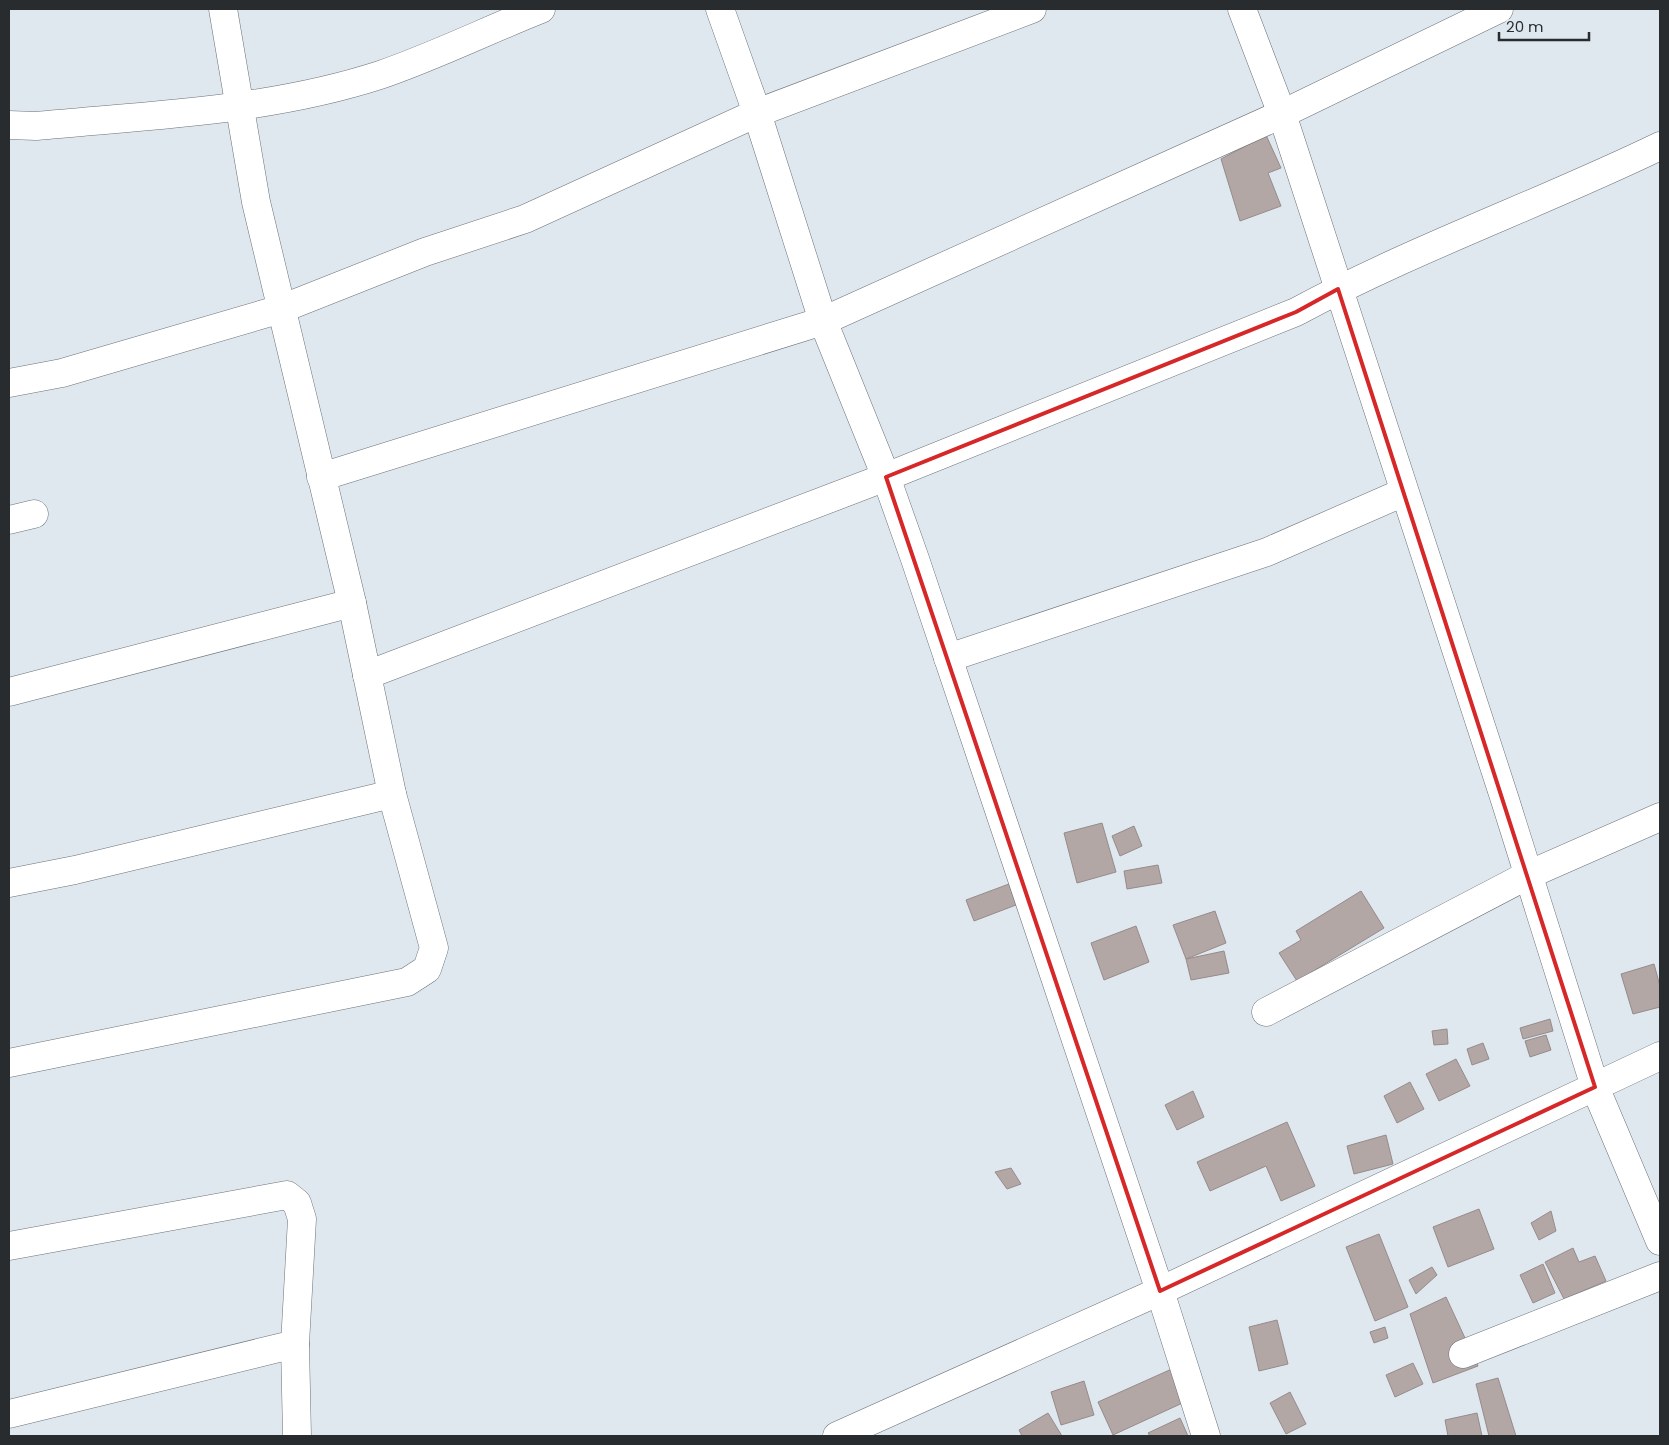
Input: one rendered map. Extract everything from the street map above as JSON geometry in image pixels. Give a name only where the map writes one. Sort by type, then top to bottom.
[{"type":"street","points":[[9,1063],[407,982],[427,969],[434,948],[392,794],[352,603],[256,202],[238,107],[223,9]]},
{"type":"street","points":[[9,125],[36,126],[238,107],[302,96],[380,75],[541,9]]},
{"type":"street","points":[[720,9],[757,113],[823,321],[886,477],[948,658],[1160,1291],[1206,1436]]},
{"type":"street","points":[[9,383],[62,373],[281,309],[425,252],[525,219],[757,113],[1032,9]]},
{"type":"street","points":[[1242,9],[1282,114],[1595,1087],[1660,1241]]},
{"type":"street","points":[[321,477],[823,321],[1282,114],[1499,9]]},
{"type":"street","points":[[367,675],[886,477],[1296,312],[1338,289],[1589,180],[1660,146]]},
{"type":"street","points":[[948,658],[1267,552],[1404,492]]},
{"type":"street","points":[[9,692],[352,603]]},
{"type":"street","points":[[9,883],[75,870],[392,794]]},
{"type":"street","points":[[1266,1012],[1528,875],[1660,817]]},
{"type":"street","points":[[837,1436],[1160,1291],[1660,1056]]},
{"type":"street","points":[[9,1246],[287,1195],[297,1203],[302,1219],[295,1344],[297,1436]]},
{"type":"street","points":[[1463,1354],[1660,1276]]},
{"type":"street","points":[[9,1414],[295,1344]]},
{"type":"highlighted area","points":[[1338,289],[1595,1087],[1160,1291],[886,477],[1296,312]]},
{"type":"building","points":[[1266,135],[1281,168],[1268,173],[1281,206],[1240,221],[1221,159]]},
{"type":"building","points":[[1102,823],[1116,872],[1077,883],[1064,833]]},
{"type":"building","points":[[1134,826],[1142,846],[1120,856],[1112,836]]},
{"type":"building","points":[[1158,865],[1162,883],[1127,889],[1124,871]]},
{"type":"building","points":[[1009,884],[1016,905],[974,921],[966,900]]},
{"type":"building","points":[[1361,891],[1384,928],[1297,981],[1279,953],[1301,940],[1296,931]]},
{"type":"building","points":[[1215,911],[1226,943],[1186,959],[1173,925]]},
{"type":"building","points":[[1136,926],[1149,962],[1104,980],[1091,943]]},
{"type":"building","points":[[1224,951],[1229,973],[1191,980],[1186,959]]},
{"type":"building","points":[[1654,964],[1660,986],[1660,1007],[1633,1014],[1621,974]]},
{"type":"building","points":[[1550,1019],[1553,1031],[1523,1039],[1520,1028]]},
{"type":"building","points":[[1447,1029],[1448,1044],[1434,1045],[1432,1031]]},
{"type":"building","points":[[1546,1035],[1551,1050],[1530,1057],[1525,1041]]},
{"type":"building","points":[[1483,1043],[1489,1059],[1472,1065],[1467,1049]]},
{"type":"building","points":[[1456,1059],[1470,1086],[1439,1101],[1426,1074]]},
{"type":"building","points":[[1410,1082],[1424,1109],[1397,1123],[1384,1096]]},
{"type":"building","points":[[1193,1091],[1204,1117],[1177,1130],[1165,1105]]},
{"type":"building","points":[[1287,1122],[1315,1186],[1281,1201],[1266,1166],[1210,1191],[1197,1162]]},
{"type":"building","points":[[1386,1135],[1393,1164],[1354,1174],[1347,1146]]},
{"type":"building","points":[[1011,1168],[1021,1184],[1007,1189],[995,1172]]},
{"type":"building","points":[[1479,1209],[1494,1249],[1448,1267],[1433,1227]]},
{"type":"building","points":[[1551,1211],[1556,1231],[1539,1240],[1531,1223]]},
{"type":"building","points":[[1379,1234],[1408,1307],[1375,1321],[1346,1247]]},
{"type":"building","points":[[1573,1248],[1579,1262],[1595,1256],[1606,1281],[1564,1299],[1545,1262]]},
{"type":"building","points":[[1543,1264],[1555,1293],[1533,1303],[1520,1275]]},
{"type":"building","points":[[1432,1267],[1437,1275],[1416,1294],[1409,1280]]},
{"type":"building","points":[[1446,1297],[1478,1366],[1433,1383],[1410,1314]]},
{"type":"building","points":[[1277,1320],[1288,1364],[1259,1371],[1249,1327]]},
{"type":"building","points":[[1385,1327],[1388,1338],[1374,1343],[1370,1332]]},
{"type":"building","points":[[1413,1363],[1423,1384],[1395,1397],[1386,1375]]},
{"type":"building","points":[[1174,1368],[1189,1400],[1113,1435],[1098,1402]]},
{"type":"building","points":[[1498,1378],[1516,1436],[1489,1436],[1476,1384]]},
{"type":"building","points":[[1084,1381],[1094,1415],[1061,1425],[1051,1392]]},
{"type":"building","points":[[1290,1392],[1306,1424],[1286,1434],[1270,1403]]},
{"type":"building","points":[[1048,1413],[1062,1436],[1022,1436],[1019,1430]]},
{"type":"building","points":[[1477,1413],[1482,1436],[1448,1436],[1445,1420]]},
{"type":"building","points":[[1180,1418],[1188,1436],[1150,1436],[1148,1433]]}]
